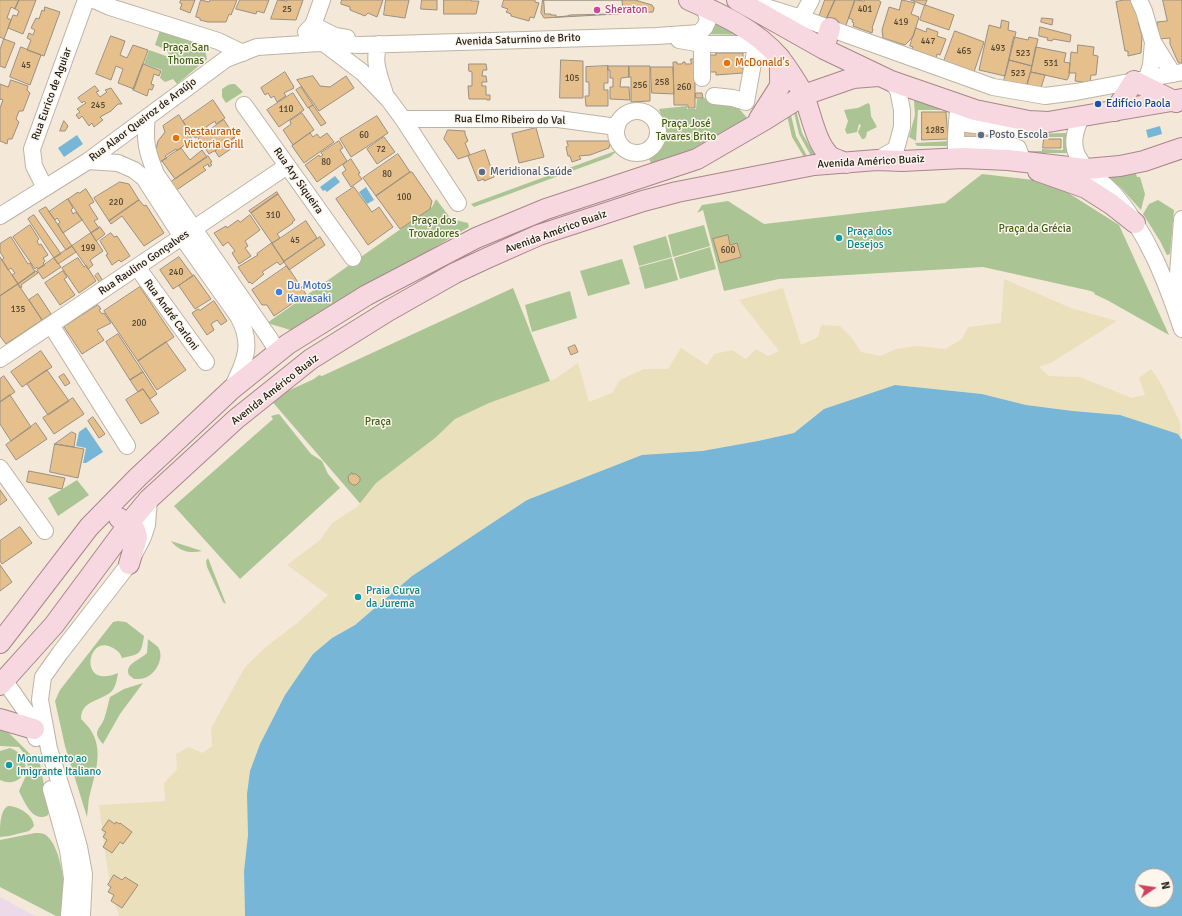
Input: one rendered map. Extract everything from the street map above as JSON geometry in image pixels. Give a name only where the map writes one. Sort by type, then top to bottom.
[{"type":"main road","points":[[737,0],[824,49],[884,79],[958,111],[975,110],[1025,121],[1048,122],[1179,101]]},
{"type":"main road","points":[[696,3],[743,27],[763,41],[780,58],[804,95],[816,134],[827,153],[832,157],[846,162]]},
{"type":"main road","points":[[824,49],[830,28]]},
{"type":"main road","points":[[753,127],[767,108],[780,86],[780,58]]},
{"type":"main road","name":"Avenida Américo Buaiz","points":[[1,641],[89,527],[142,474],[232,389],[288,344],[367,295],[476,238],[546,209],[697,159],[753,127],[804,95],[853,78],[884,79]]},
{"type":"main road","points":[[1115,111],[1141,79],[1179,101]]},
{"type":"main road","points":[[1086,168],[1120,166],[1144,162],[1181,148]]},
{"type":"main road","name":"Avenida Américo Buaiz","points":[[1,680],[54,625],[128,524],[149,499],[236,419],[311,359],[388,311],[455,273],[539,236],[643,201],[677,192],[814,165],[877,160],[902,161],[957,154],[1086,168]]},
{"type":"main road","points":[[1016,161],[1086,188],[1111,204],[1136,223]]},
{"type":"main road","points":[[236,419],[282,372],[284,365],[278,353]]},
{"type":"main road","points":[[89,527],[109,518],[119,518],[135,530],[137,537],[129,564]]},
{"type":"main road","points":[[1,641],[54,625]]},
{"type":"main road","points":[[0,719],[34,729]]},
{"type":"street","name":"Rua Eurico de Aguiar","points":[[45,188],[34,166],[32,150],[86,0]]},
{"type":"street","points":[[94,0],[116,9],[218,41],[243,53]]},
{"type":"street","points":[[292,44],[313,25],[322,0]]},
{"type":"street","points":[[745,0],[830,28],[993,87],[1045,96],[1076,92],[1177,73],[1153,42]]},
{"type":"street","points":[[801,18],[811,0]]},
{"type":"street","name":"Avenida Saturnino de Brito","points":[[292,44],[658,36],[699,33],[705,27],[708,20],[696,3]]},
{"type":"street","points":[[1141,79],[1151,65],[1153,42],[1145,5]]},
{"type":"street","name":"Avenida Saturnino de Brito","points":[[313,25],[335,36],[367,43]]},
{"type":"street","name":"Avenida Saturnino de Brito","points":[[658,36],[702,44],[749,44],[780,58]]},
{"type":"street","points":[[362,72],[358,53],[367,43],[376,52],[375,60],[386,98]]},
{"type":"street","name":"Rua Alaor Queiroz de Araújo","points":[[0,216],[88,161],[226,59],[257,47],[292,44]]},
{"type":"street","points":[[325,44],[362,72],[386,98],[403,119],[458,203]]},
{"type":"street","points":[[702,44],[702,78]]},
{"type":"street","points":[[714,96],[733,98],[746,102],[756,46]]},
{"type":"street","points":[[877,160],[896,149],[902,127],[902,110],[898,90],[884,79]]},
{"type":"street","name":"Rua Ary Siqueira","points":[[244,105],[353,258]]},
{"type":"street","points":[[957,154],[958,111]]},
{"type":"street","points":[[147,117],[145,132],[147,152],[156,174],[188,233],[244,328],[247,348],[244,364],[232,389]]},
{"type":"street","points":[[1081,117],[1076,130],[1074,146],[1077,155],[1086,168],[1115,194],[1136,223],[1166,282],[1182,329]]},
{"type":"street","name":"Rua Elmo Ribeiro do Val","points":[[403,119],[558,119],[617,127]]},
{"type":"street","points":[[88,161],[118,163],[134,170],[144,178],[270,339],[278,353]]},
{"type":"street","name":"Rua Raulino Gonçalves","points":[[1,365],[51,325],[287,166]]},
{"type":"street","points":[[1182,219],[1178,274],[1182,319]]},
{"type":"street","points":[[1153,254],[1166,256],[1180,254]]},
{"type":"street","name":"Rua André Carloni","points":[[137,267],[206,362]]},
{"type":"street","points":[[51,325],[127,446]]},
{"type":"street","points":[[0,468],[45,531]]},
{"type":"street","points":[[82,916],[84,874],[79,846],[49,749],[40,700],[43,677],[129,564],[143,537],[147,525],[149,499]]},
{"type":"street","points":[[1,680],[27,714],[34,729],[68,850],[72,878],[69,916]]},
{"type":"shaded area","points":[[0,897],[33,915],[36,916],[0,916]]},
{"type":"green space","points":[[710,20],[751,35],[700,34]]},
{"type":"green space","name":"Praça San Thomas","points":[[161,27],[203,41],[207,59],[177,84],[173,79],[165,82],[160,78],[162,70],[144,64],[149,50],[166,56],[169,55],[167,50],[155,45]]},
{"type":"green space","points":[[235,84],[243,92],[226,103],[222,97],[222,89]]},
{"type":"green space","name":"Praça José Tavares Brito","points":[[697,99],[731,99],[748,119],[693,150],[652,166],[647,153],[656,147],[665,127],[659,109],[687,106],[687,109],[696,109]]},
{"type":"green space","points":[[919,99],[946,110],[918,110],[916,141],[909,137],[915,115],[914,101]]},
{"type":"green space","points":[[868,103],[870,105],[871,116],[877,127],[867,132],[864,139],[862,139],[858,132],[861,125],[859,124],[857,132],[847,134],[845,130],[848,121],[844,110],[858,108]]},
{"type":"green space","points":[[795,106],[802,133],[815,155],[811,156],[799,134],[793,108]]},
{"type":"green space","points":[[786,111],[790,111],[796,136],[807,156],[804,157],[792,137]]},
{"type":"green space","points":[[1068,133],[1068,153],[1026,153],[1025,151],[1042,151],[1042,149],[1063,150],[1063,137],[1042,137],[1023,134]]},
{"type":"green space","points":[[951,141],[951,146],[917,146],[915,143]]},
{"type":"green space","points":[[618,150],[610,157],[474,207],[471,204]]},
{"type":"green space","name":"Praça da Grécia","points":[[982,174],[1051,182],[1119,225],[1169,335],[1091,291],[983,267],[779,279],[724,291],[703,210],[697,213],[702,205],[728,201],[764,224],[945,203]]},
{"type":"green space","points":[[1136,174],[1137,177],[1140,177],[1145,194],[1141,210],[1120,187],[1107,176]]},
{"type":"green space","name":"Praça dos Trovadores","points":[[436,199],[451,219],[468,223],[469,227],[294,331],[267,323],[432,207]]},
{"type":"green space","points":[[1158,200],[1174,210],[1170,254],[1167,255],[1143,214],[1149,204]]},
{"type":"green space","points":[[704,225],[710,246],[673,257],[668,235]]},
{"type":"green space","points":[[666,236],[672,257],[639,266],[633,246]]},
{"type":"green space","points":[[710,247],[716,269],[680,279],[674,258]]},
{"type":"green space","points":[[672,258],[678,280],[645,289],[639,267]]},
{"type":"green space","points":[[622,259],[630,284],[588,296],[580,271]]},
{"type":"green space","name":"Praça","points":[[513,288],[552,386],[364,508],[270,399],[314,379],[319,375],[322,376]]},
{"type":"green space","points":[[570,291],[577,318],[532,332],[525,305]]},
{"type":"green space","points":[[279,414],[311,454],[322,461],[328,474],[340,488],[240,579],[174,506],[273,419],[271,416]]},
{"type":"green space","points":[[77,480],[89,495],[58,516],[48,498]]},
{"type":"green space","points":[[171,541],[202,551],[185,551],[177,547]]},
{"type":"green space","points":[[208,558],[226,604],[223,602],[207,567],[206,561]]},
{"type":"green space","points":[[113,622],[126,622],[144,636],[139,653],[133,656],[122,658],[115,649],[103,645],[96,648],[92,654],[90,662],[92,669],[97,674],[105,676],[118,673],[112,691],[92,702],[84,708],[82,713],[81,719],[90,729],[94,737],[98,754],[89,798],[87,817],[65,746],[55,701],[60,690]]},
{"type":"green space","points":[[148,639],[158,647],[160,651],[160,660],[154,672],[150,675],[142,679],[134,679],[129,675],[129,668],[134,662],[147,653]]},
{"type":"green space","points":[[143,683],[120,714],[103,744],[97,736],[97,732],[104,720],[110,697],[124,689]]},
{"type":"green space","points":[[0,724],[40,764],[49,811],[48,815],[43,817],[34,814],[19,791],[28,771],[27,757],[19,747],[0,746]]},
{"type":"green space","points":[[10,748],[19,753],[24,759],[25,765],[24,772],[21,777],[16,781],[8,782],[0,780],[0,751]]},
{"type":"green space","points":[[8,806],[21,809],[25,812],[31,818],[34,826],[29,831],[0,837],[0,823],[3,811]]},
{"type":"green space","points":[[40,833],[47,836],[55,847],[58,855],[64,889],[64,900],[60,916],[56,916],[0,887],[0,840]]},
{"type":"sand","name":"Praia Curva da Jurema","points":[[1004,279],[1071,308],[1117,321],[1051,363],[1039,367],[1049,376],[1080,377],[1132,398],[1145,395],[1139,378],[1151,369],[1160,382],[1180,422],[1181,443],[1120,415],[1026,405],[982,394],[895,385],[824,409],[794,433],[702,451],[642,456],[527,500],[412,576],[355,625],[332,638],[313,654],[285,695],[260,744],[250,771],[248,835],[244,871],[245,916],[119,916],[109,875],[99,805],[165,801],[164,783],[177,769],[176,754],[189,747],[202,753],[212,746],[211,728],[245,667],[267,646],[296,624],[328,595],[287,565],[320,540],[332,523],[357,507],[376,483],[435,438],[455,419],[489,403],[555,379],[578,363],[589,402],[612,393],[620,380],[644,369],[668,369],[681,348],[707,365],[714,354],[732,350],[746,359],[756,349],[768,356],[779,351],[739,300],[783,288],[801,345],[818,337],[821,325],[840,326],[852,338],[861,352],[880,356],[896,349],[917,346],[945,349],[962,339],[968,327],[1001,323]]},
{"type":"water","points":[[1160,126],[1162,134],[1148,138],[1146,130]]},
{"type":"water","points":[[77,135],[83,144],[64,157],[58,148]]},
{"type":"water","points":[[335,176],[340,182],[327,192],[325,190],[323,191],[320,187]]},
{"type":"water","points":[[366,187],[374,200],[367,204],[359,192]]},
{"type":"water","points":[[895,385],[982,394],[1026,405],[1120,415],[1178,434],[1182,440],[1182,916],[245,916],[244,871],[248,835],[247,794],[250,771],[260,744],[285,695],[313,654],[332,638],[355,625],[412,576],[527,500],[642,455],[702,451],[794,433],[824,409]]},
{"type":"water","points":[[86,427],[103,452],[86,463],[83,463],[86,448],[76,446],[79,432]]},
{"type":"building","points":[[0,0],[19,0],[15,9],[11,7],[7,18],[11,20],[4,39],[0,37]]},
{"type":"building","points":[[19,0],[36,0],[23,34],[8,28],[13,15],[17,16],[19,11],[15,9]]},
{"type":"building","points":[[181,0],[195,0],[190,13],[180,9],[182,4],[180,3]]},
{"type":"building","points":[[201,0],[209,2],[210,0],[237,0],[231,15],[229,14],[226,22],[208,22],[200,20],[200,18],[196,17]]},
{"type":"building","points":[[240,0],[269,0],[264,13],[257,11],[256,14],[236,9]]},
{"type":"building","points":[[278,0],[303,0],[296,20],[271,19]]},
{"type":"building","points":[[342,0],[383,0],[377,17],[368,13],[365,16],[350,10],[350,7],[341,4]]},
{"type":"building","points":[[386,0],[409,0],[405,18],[384,15]]},
{"type":"building","points":[[422,0],[437,0],[437,10],[421,9]]},
{"type":"building","points":[[444,0],[479,1],[476,14],[444,14]]},
{"type":"building","points":[[504,0],[535,0],[535,2],[539,3],[534,18],[530,17],[529,21],[511,16],[511,14],[506,12],[508,9],[502,7]]},
{"type":"building","name":"Sheraton","points":[[543,0],[635,0],[652,5],[654,8],[653,12],[544,18],[541,13]]},
{"type":"building","name":"Sheraton","points":[[544,0],[622,0],[623,11],[616,11],[611,14],[570,15],[556,17],[556,15],[545,14]]},
{"type":"building","points":[[825,0],[835,0],[826,20],[819,17]]},
{"type":"building","points":[[835,0],[855,0],[845,28],[826,20]]},
{"type":"building","points":[[855,0],[878,0],[881,2],[872,28],[872,33],[853,26],[853,20],[849,18]]},
{"type":"building","points":[[902,0],[915,3],[911,14],[919,17],[913,37],[905,45],[883,38],[882,30],[889,7],[899,10]]},
{"type":"building","points":[[911,0],[927,0],[925,5]]},
{"type":"building","points":[[1136,0],[1141,21],[1138,22],[1142,36],[1141,53],[1128,56],[1128,51],[1125,51],[1116,2]]},
{"type":"building","points":[[1163,0],[1182,0],[1182,64],[1178,62],[1170,44],[1170,38],[1159,39],[1157,22],[1167,21]]},
{"type":"building","points":[[925,5],[954,15],[949,30],[920,20]]},
{"type":"building","points":[[45,7],[60,12],[44,56],[27,50],[31,40],[27,38],[29,33],[33,35],[35,30],[31,28],[36,18],[39,19],[42,10],[44,11]]},
{"type":"building","points":[[1042,18],[1053,19],[1052,25],[1041,22]]},
{"type":"building","points":[[1002,20],[1009,22],[1008,30],[1016,32],[1005,76],[979,70],[989,25],[1000,28]]},
{"type":"building","points":[[1040,27],[1071,35],[1070,42],[1053,39],[1052,41],[1047,40],[1048,38],[1039,36]]},
{"type":"building","points":[[916,28],[926,32],[927,28],[938,32],[937,36],[946,39],[940,55],[937,54],[936,58],[912,49],[913,47],[910,46]]},
{"type":"building","points":[[955,31],[984,42],[974,72],[944,61]]},
{"type":"building","points":[[111,36],[125,41],[120,55],[127,58],[133,45],[148,50],[134,89],[118,83],[123,69],[116,66],[111,80],[96,74]]},
{"type":"building","points":[[1014,37],[1028,40],[1029,37],[1038,39],[1032,66],[1009,60]]},
{"type":"building","points":[[4,39],[15,43],[5,68],[0,66],[0,50]]},
{"type":"building","points":[[1078,45],[1094,47],[1093,55],[1098,56],[1096,75],[1091,75],[1090,83],[1075,81],[1076,73],[1069,73],[1071,52],[1077,53]]},
{"type":"building","points":[[21,47],[41,55],[30,85],[10,77]]},
{"type":"building","points":[[1036,47],[1066,53],[1064,62],[1070,63],[1069,76],[1067,80],[1031,72]]},
{"type":"building","name":"McDonald's","points":[[716,53],[743,53],[743,73],[716,75],[716,72],[710,72],[710,55],[716,55]]},
{"type":"building","points":[[691,59],[695,59],[695,108],[688,108],[688,105],[674,105],[673,62],[677,62],[677,64],[682,64],[685,62],[685,64],[691,64]]},
{"type":"building","points":[[561,60],[583,61],[583,98],[560,98]]},
{"type":"building","points":[[1009,60],[1032,66],[1027,85],[1025,84],[1024,87],[1004,81]]},
{"type":"building","points":[[143,64],[161,71],[159,76],[154,74],[151,84],[154,85],[152,90],[149,89],[147,96],[133,90]]},
{"type":"building","points":[[469,64],[486,64],[487,70],[483,70],[482,76],[486,76],[487,82],[482,82],[482,86],[486,86],[486,95],[490,95],[490,100],[469,99],[468,86],[472,86],[472,72],[469,71]]},
{"type":"building","points":[[608,66],[629,66],[629,77],[621,78],[620,87],[629,87],[630,100],[610,99],[610,87],[613,87],[613,78],[610,78],[610,70],[608,70]]},
{"type":"building","points":[[608,66],[608,83],[604,83],[604,90],[608,90],[608,106],[586,106],[585,96],[589,96],[589,82],[586,82],[586,67]]},
{"type":"building","points":[[629,66],[650,66],[650,101],[631,102],[631,77],[629,77]]},
{"type":"building","points":[[651,67],[673,67],[674,94],[652,93]]},
{"type":"building","points":[[285,72],[294,88],[284,93],[286,96],[277,102],[274,96],[271,98],[268,93],[265,95],[261,88]]},
{"type":"building","points":[[1031,72],[1045,75],[1041,88],[1027,85]]},
{"type":"building","points":[[313,76],[320,86],[330,87],[346,76],[354,88],[319,111],[297,80]]},
{"type":"building","points":[[11,80],[28,86],[27,90],[30,93],[23,111],[19,111],[16,119],[19,122],[12,139],[8,139],[7,144],[0,141],[0,108],[3,100],[0,99],[0,84],[8,87]]},
{"type":"building","points":[[95,86],[99,91],[96,92],[100,97],[107,92],[105,90],[111,88],[122,104],[118,104],[111,111],[100,117],[103,120],[94,127],[92,123],[89,126],[82,116],[79,119],[76,115],[80,112],[77,109],[86,103],[84,101],[82,103],[78,98]]},
{"type":"building","points":[[301,87],[313,105],[308,108],[296,90]]},
{"type":"building","points":[[293,93],[304,110],[279,127],[267,110]]},
{"type":"building","points":[[696,93],[702,93],[703,98],[696,98]]},
{"type":"building","points":[[213,100],[225,118],[216,124],[215,121],[206,127],[209,129],[195,138],[192,136],[183,121]]},
{"type":"building","points":[[313,105],[326,123],[321,126],[309,108]]},
{"type":"building","points":[[922,112],[946,112],[948,139],[922,140]]},
{"type":"building","points":[[302,113],[314,130],[293,145],[283,130],[291,124],[290,121]]},
{"type":"building","name":"Restaurante Victoria Grill","points":[[179,115],[187,128],[185,129],[192,139],[177,151],[176,149],[165,156],[167,158],[160,162],[156,149],[158,141],[165,132],[163,126]]},
{"type":"building","points":[[377,116],[388,133],[351,157],[340,139]]},
{"type":"building","points":[[224,120],[235,137],[209,154],[198,138]]},
{"type":"building","points":[[64,121],[68,126],[65,131],[60,131]]},
{"type":"building","name":"Posto Escola","points":[[957,127],[1005,127],[1006,142],[957,142]]},
{"type":"building","points":[[536,128],[544,157],[519,163],[512,134]]},
{"type":"building","points":[[448,130],[465,131],[468,141],[465,143],[470,155],[458,159],[444,139]]},
{"type":"building","points":[[310,133],[313,137],[317,134],[320,138],[327,133],[334,142],[304,163],[292,146]]},
{"type":"building","points":[[384,137],[395,152],[377,164],[367,149]]},
{"type":"building","points":[[234,138],[238,144],[219,157],[215,151]]},
{"type":"building","points":[[1044,139],[1061,139],[1061,148],[1043,148]]},
{"type":"building","points":[[339,141],[343,148],[340,150],[347,161],[317,182],[305,165],[319,155],[320,157],[323,155],[321,153]]},
{"type":"building","points":[[567,141],[608,141],[610,143],[609,148],[590,155],[579,156],[581,159],[572,162],[570,156],[568,156],[566,147],[568,146]]},
{"type":"building","points":[[181,148],[190,160],[202,150],[207,157],[175,179],[162,161]]},
{"type":"building","points":[[485,150],[494,177],[484,181],[484,179],[478,181],[468,156]]},
{"type":"building","points":[[398,154],[410,172],[376,196],[363,178]]},
{"type":"building","points":[[208,156],[212,162],[210,163],[212,165],[209,167],[208,164],[203,167],[206,170],[175,191],[168,184]]},
{"type":"building","points":[[351,159],[362,179],[351,187],[342,173],[346,170],[343,165]]},
{"type":"building","points":[[412,172],[432,201],[430,209],[400,229],[376,196]]},
{"type":"building","points":[[120,182],[129,184],[139,200],[109,221],[94,198]]},
{"type":"building","points":[[354,187],[372,212],[379,207],[393,227],[368,245],[336,199]]},
{"type":"building","points":[[86,189],[94,202],[89,205],[98,219],[94,221],[99,228],[91,233],[68,199],[78,192],[79,193]]},
{"type":"building","points":[[277,192],[278,194],[251,213],[249,211]]},
{"type":"building","points":[[278,194],[295,220],[277,234],[280,238],[272,243],[251,213]]},
{"type":"building","points":[[68,199],[73,208],[71,210],[73,214],[76,212],[82,220],[63,233],[58,224],[60,222],[57,218],[55,220],[49,212]]},
{"type":"building","points":[[139,200],[144,206],[146,205],[164,233],[144,246],[122,216],[111,224],[109,221]]},
{"type":"building","points":[[46,207],[72,246],[66,250],[39,211]]},
{"type":"building","points":[[34,215],[61,254],[54,258],[28,219]]},
{"type":"building","points":[[250,215],[260,230],[245,241],[248,246],[245,248],[251,256],[239,264],[232,253],[235,251],[228,242],[223,246],[214,233],[226,226],[227,228],[238,220],[240,222]]},
{"type":"building","points":[[306,221],[317,238],[284,261],[272,244]]},
{"type":"building","points":[[30,225],[39,239],[37,241],[39,245],[41,244],[48,255],[43,258],[45,261],[43,263],[45,265],[38,269],[37,267],[35,269],[13,237]]},
{"type":"building","points":[[100,227],[105,234],[96,241],[91,233]]},
{"type":"building","points":[[91,233],[103,251],[90,260],[93,265],[88,269],[72,246]]},
{"type":"building","points":[[111,233],[114,237],[117,236],[130,256],[121,262],[119,260],[112,265],[106,255],[108,254],[100,241]]},
{"type":"building","points":[[728,235],[730,245],[737,243],[741,257],[720,263],[713,239]]},
{"type":"building","points":[[11,237],[28,264],[30,263],[35,272],[18,284],[12,275],[15,273],[11,268],[8,270],[2,260],[4,258],[0,252],[0,244]]},
{"type":"building","points":[[320,237],[325,245],[289,270],[284,262]]},
{"type":"building","points":[[272,243],[284,262],[280,265],[277,262],[262,272],[264,274],[252,284],[250,282],[249,283],[238,267],[258,255],[257,254]]},
{"type":"building","points":[[72,246],[76,252],[58,264],[54,258]]},
{"type":"building","points":[[0,257],[18,284],[0,296]]},
{"type":"building","points":[[179,257],[193,276],[173,289],[160,270]]},
{"type":"building","points":[[54,258],[61,267],[43,279],[37,270]]},
{"type":"building","points":[[78,258],[84,267],[86,265],[96,281],[79,293],[62,268]]},
{"type":"building","name":"Du Motos Kawasaki","points":[[287,266],[306,294],[274,316],[267,305],[262,305],[252,290]]},
{"type":"building","points":[[36,271],[38,273],[21,285],[22,287],[20,288],[18,284]]},
{"type":"building","points":[[63,271],[67,277],[64,279],[75,295],[60,305],[45,283]]},
{"type":"building","points":[[98,273],[103,281],[100,283],[95,276]]},
{"type":"building","points":[[194,275],[211,299],[195,309],[179,286]]},
{"type":"building","points":[[18,284],[42,320],[6,344],[0,336],[0,296]]},
{"type":"building","points":[[140,287],[174,337],[138,361],[104,311]]},
{"type":"building","points":[[38,294],[51,314],[42,320],[29,300]]},
{"type":"building","points":[[214,301],[227,321],[221,325],[217,320],[211,324],[214,330],[207,335],[192,313]]},
{"type":"building","points":[[98,305],[101,309],[99,310],[102,314],[104,313],[111,323],[97,330],[104,340],[82,354],[64,327]]},
{"type":"building","points":[[118,334],[143,372],[130,380],[106,342]]},
{"type":"building","points":[[166,342],[186,370],[157,390],[138,361]]},
{"type":"building","points":[[575,345],[578,352],[571,355],[568,348]]},
{"type":"building","points":[[41,351],[52,367],[22,387],[11,372]]},
{"type":"building","points":[[47,370],[69,401],[48,415],[27,384]]},
{"type":"building","points":[[143,372],[157,394],[150,399],[143,389],[138,392],[130,380]]},
{"type":"building","points":[[64,374],[70,383],[65,386],[59,377]]},
{"type":"building","points":[[4,376],[15,392],[0,402],[0,379]]},
{"type":"building","points":[[143,389],[159,413],[141,424],[126,400]]},
{"type":"building","points":[[10,395],[31,427],[11,441],[0,424],[0,402]]},
{"type":"building","points":[[73,398],[84,414],[54,434],[43,418]]},
{"type":"building","points":[[93,417],[105,434],[99,438],[88,421]]},
{"type":"building","points":[[36,423],[47,439],[16,460],[6,445]]},
{"type":"building","points":[[72,432],[76,434],[74,447],[55,444]]},
{"type":"building","points":[[55,444],[84,449],[78,478],[50,472]]},
{"type":"building","points":[[29,471],[65,478],[62,489],[27,482]]},
{"type":"building","points":[[352,473],[360,477],[360,481],[356,485],[349,482],[348,477]]},
{"type":"building","points":[[0,490],[7,500],[0,505]]},
{"type":"building","points":[[20,527],[32,543],[2,564],[0,561],[0,541]]},
{"type":"building","points":[[0,565],[12,582],[0,591]]},
{"type":"building","points":[[109,820],[115,824],[116,822],[120,823],[132,832],[123,844],[120,842],[112,853],[103,847],[107,840],[103,837],[106,832],[102,830]]},
{"type":"building","points":[[114,875],[122,880],[125,877],[138,885],[122,908],[111,901],[114,895],[108,892],[111,887],[108,885]]},
{"type":"place","name":"Sheraton","points":[[597,10]]},
{"type":"place","name":"McDonald's","points":[[727,63]]},
{"type":"place","name":"Edifício Paola","points":[[1098,104]]},
{"type":"place","name":"Posto Escola","points":[[981,135]]},
{"type":"place","name":"Restaurante Victoria Grill","points":[[176,138]]},
{"type":"place","name":"Meridional Saúde","points":[[482,172]]},
{"type":"place","name":"Praça dos Desejos","points":[[839,238]]},
{"type":"place","name":"Du Motos Kawasaki","points":[[279,292]]},
{"type":"place","name":"Praia Curva da Jurema","points":[[358,597]]},
{"type":"place","name":"Monumento ao Imigrante Italiano","points":[[9,765]]}]
